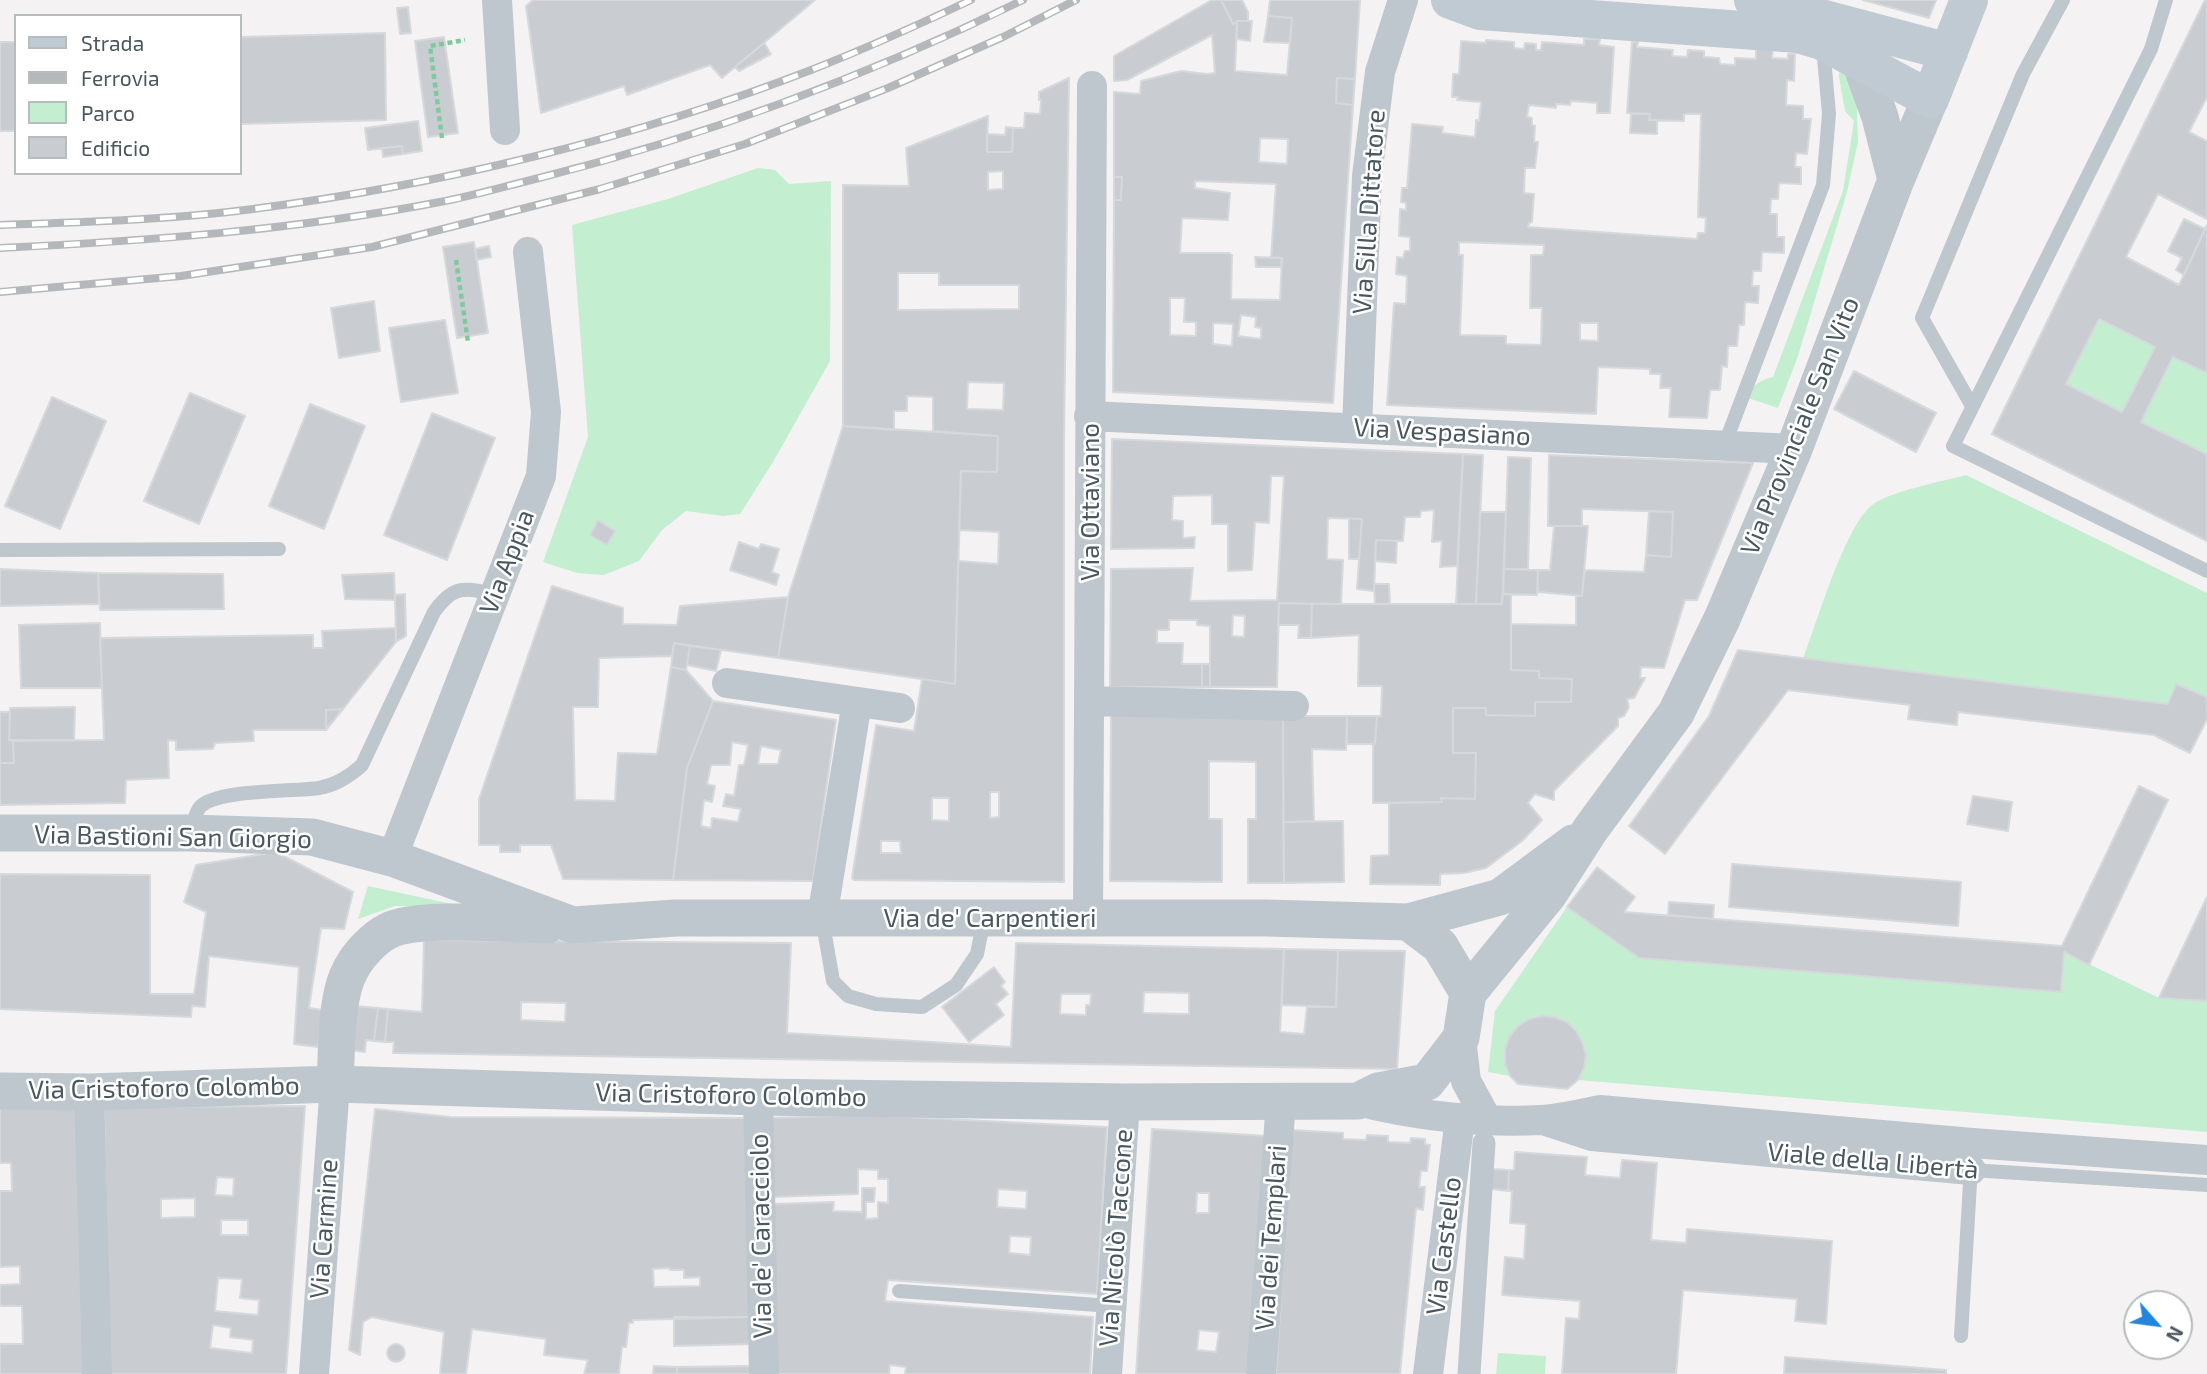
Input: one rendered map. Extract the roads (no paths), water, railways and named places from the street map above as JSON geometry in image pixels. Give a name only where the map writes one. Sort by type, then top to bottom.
[{"type":"main road","points":[[1753,0],[1949,52]]},
{"type":"main road","name":"Via Provinciale San Vito","points":[[1930,99],[1969,0]]},
{"type":"main road","points":[[1459,2],[1480,11],[1798,34],[1822,41],[1930,99]]},
{"type":"street","points":[[497,0],[505,130]]},
{"type":"street","name":"Via Silla Dittatore","points":[[1357,428],[1367,176],[1380,72],[1404,0]]},
{"type":"street","points":[[1858,59],[1880,117],[1896,180]]},
{"type":"street","name":"Via Ottaviano","points":[[1088,918],[1092,86]]},
{"type":"street","name":"Via Provinciale San Vito","points":[[1468,993],[1549,894],[1590,830],[1676,713],[1722,619],[1794,449],[1896,180],[1930,99]]},
{"type":"street","name":"Via Appia","points":[[392,858],[541,476],[546,412],[528,252]]},
{"type":"street","name":"Via Vespasiano","points":[[1089,416],[1794,449]]},
{"type":"street","points":[[727,683],[900,708]]},
{"type":"street","points":[[1090,701],[1294,705]]},
{"type":"street","points":[[822,918],[857,702]]},
{"type":"street","name":"Via Provinciale San Vito","points":[[1408,922],[1500,897],[1590,830]]},
{"type":"street","name":"Via Bastioni San Giorgio","points":[[0,833],[191,833],[312,837],[427,870]]},
{"type":"street","name":"Via de' Carpentieri","points":[[427,870],[573,925]]},
{"type":"street","name":"Via de' Carpentieri","points":[[335,1084],[338,1013],[350,970],[369,946],[388,930],[414,923],[573,925],[676,918],[1266,918],[1408,922]]},
{"type":"street","points":[[1408,922],[1440,946],[1468,993],[1461,1038],[1466,1081],[1477,1127],[1469,1374]]},
{"type":"street","points":[[1358,1101],[1378,1091],[1427,1082],[1461,1038]]},
{"type":"street","name":"Via Cristoforo Colombo","points":[[0,1091],[89,1092],[335,1084],[758,1097],[1125,1102],[1358,1101],[1477,1127]]},
{"type":"street","name":"Via Carmine","points":[[314,1374],[335,1084]]},
{"type":"street","points":[[89,1092],[97,1374]]},
{"type":"street","name":"Via de' Caracciolo","points":[[758,1097],[764,1374]]},
{"type":"street","name":"Via dei Templari","points":[[1261,1374],[1281,1101]]},
{"type":"street","name":"Via Nicolò Taccone","points":[[1107,1374],[1125,1102]]},
{"type":"street","name":"Viale della Libertà","points":[[1477,1127],[1600,1110],[1972,1157],[2207,1160]]},
{"type":"street","name":"Via Castello","points":[[1428,1374],[1477,1127]]},
{"type":"lane","points":[[1972,406],[1922,317],[2023,74],[2063,0]]},
{"type":"lane","points":[[2166,0],[2151,49],[1953,446],[2207,570]]},
{"type":"lane","points":[[1724,446],[1823,185],[1829,114],[1822,41]]},
{"type":"lane","points":[[0,550],[279,549]]},
{"type":"lane","points":[[191,833],[198,808],[209,800],[235,795],[320,788],[347,778],[362,765],[434,612],[446,595],[466,589],[495,593]]},
{"type":"lane","points":[[822,918],[833,981],[848,996],[876,1004],[922,1007],[957,985],[977,954],[984,918]]},
{"type":"lane","points":[[1961,1336],[1972,1157]]},
{"type":"lane","name":"Viale della Libertà","points":[[1972,1157],[2207,1185]]},
{"type":"lane","points":[[899,1291],[1112,1306]]},
{"type":"railway","points":[[0,225],[95,222],[222,213],[394,187],[536,156],[607,138],[744,95],[851,54],[971,0]]},
{"type":"railway","points":[[0,248],[166,238],[276,227],[385,212],[477,194],[663,143],[786,102],[905,54],[1023,0]]},
{"type":"railway","points":[[0,292],[181,276],[372,247],[600,189],[745,144],[888,88],[1003,37],[1076,0]]}]
